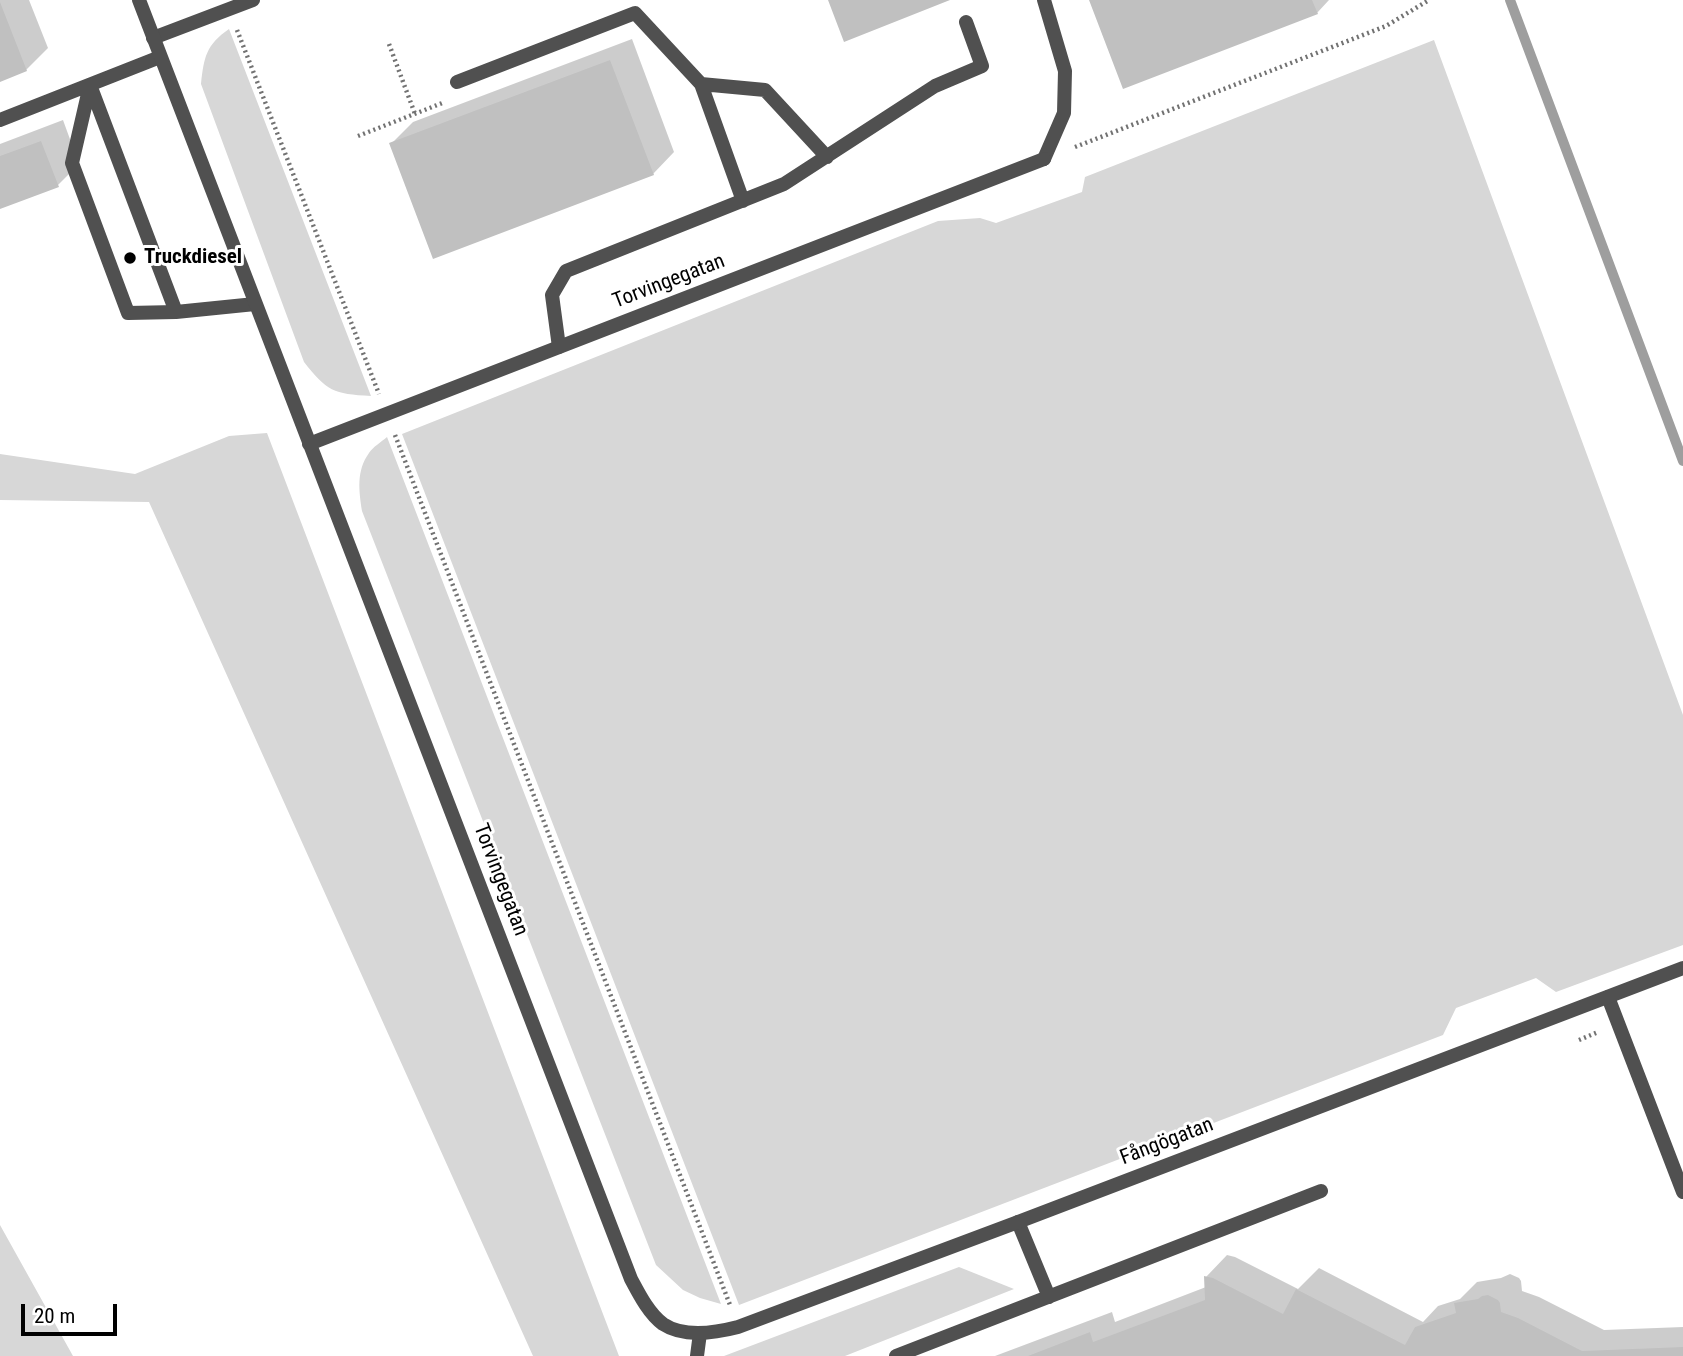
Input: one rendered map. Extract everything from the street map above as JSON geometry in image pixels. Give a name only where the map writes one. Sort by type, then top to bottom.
[{"type":"street","name":"Torvingegatan","points":[[139,0],[631,1279],[645,1304],[663,1324]]},
{"type":"street","points":[[153,38],[253,0]]},
{"type":"street","points":[[1044,0],[1065,71],[1064,113],[1044,159]]},
{"type":"street","points":[[457,82],[635,13],[701,84],[743,201]]},
{"type":"street","points":[[559,347],[552,295],[566,271],[784,184],[935,86],[982,66],[966,22]]},
{"type":"street","points":[[0,120],[160,57]]},
{"type":"street","points":[[701,84],[765,90],[827,157]]},
{"type":"street","points":[[90,85],[72,163],[128,313],[177,312],[255,303]]},
{"type":"street","points":[[90,85],[177,312]]},
{"type":"street","name":"Torvingegatan","points":[[309,444],[1044,159]]},
{"type":"street","name":"Fångögatan","points":[[663,1324],[681,1331],[700,1333],[738,1327],[1683,968]]},
{"type":"street","points":[[1608,997],[1680,1174],[1683,1192]]},
{"type":"street","points":[[896,1356],[1321,1191]]},
{"type":"street","points":[[1018,1222],[1049,1297]]},
{"type":"street","points":[[697,1356],[700,1333]]},
{"type":"path","points":[[1044,159],[1386,26],[1429,0]]},
{"type":"path","points":[[229,9],[738,1327]]},
{"type":"path","points":[[389,44],[415,114]]},
{"type":"path","points":[[358,136],[462,95],[457,82]]},
{"type":"shaded area","points":[[229,29],[371,396],[332,389],[304,362],[201,84],[203,66],[211,46]]},
{"type":"shaded area","points":[[1434,40],[1683,715],[1683,945],[1556,992],[1536,978],[1456,1008],[1443,1035],[739,1305],[402,434],[938,221],[980,218],[996,223],[1082,192],[1085,177]]},
{"type":"shaded area","points":[[267,433],[619,1356],[533,1356],[149,502],[0,500],[0,454],[135,474],[229,436]]},
{"type":"shaded area","points":[[387,437],[721,1304],[683,1290],[656,1265],[362,511],[359,489],[362,467],[371,451]]},
{"type":"shaded area","points":[[0,1225],[73,1356],[0,1356]]},
{"type":"shaded area","points":[[959,1267],[1014,1289],[845,1356],[724,1356]]},
{"type":"building","points":[[828,0],[950,0],[844,42]]},
{"type":"building","points":[[1089,0],[1312,0],[1318,14],[1123,89]]},
{"type":"building","points":[[0,2],[27,71],[0,82]]},
{"type":"building","points":[[610,60],[654,175],[433,259],[389,143]]},
{"type":"building","points":[[41,141],[59,187],[0,209],[0,156]]},
{"type":"building","points":[[1204,1276],[1283,1314],[1296,1289],[1405,1345],[1415,1327],[1456,1313],[1454,1303],[1488,1295],[1498,1300],[1501,1312],[1582,1351],[1683,1347],[1683,1356],[1028,1356],[1090,1332],[1093,1342],[1205,1300]]},
{"type":"waterway","points":[[1510,0],[1683,461]]},
{"type":"place","name":"Truckdiesel","points":[[130,258]]}]
